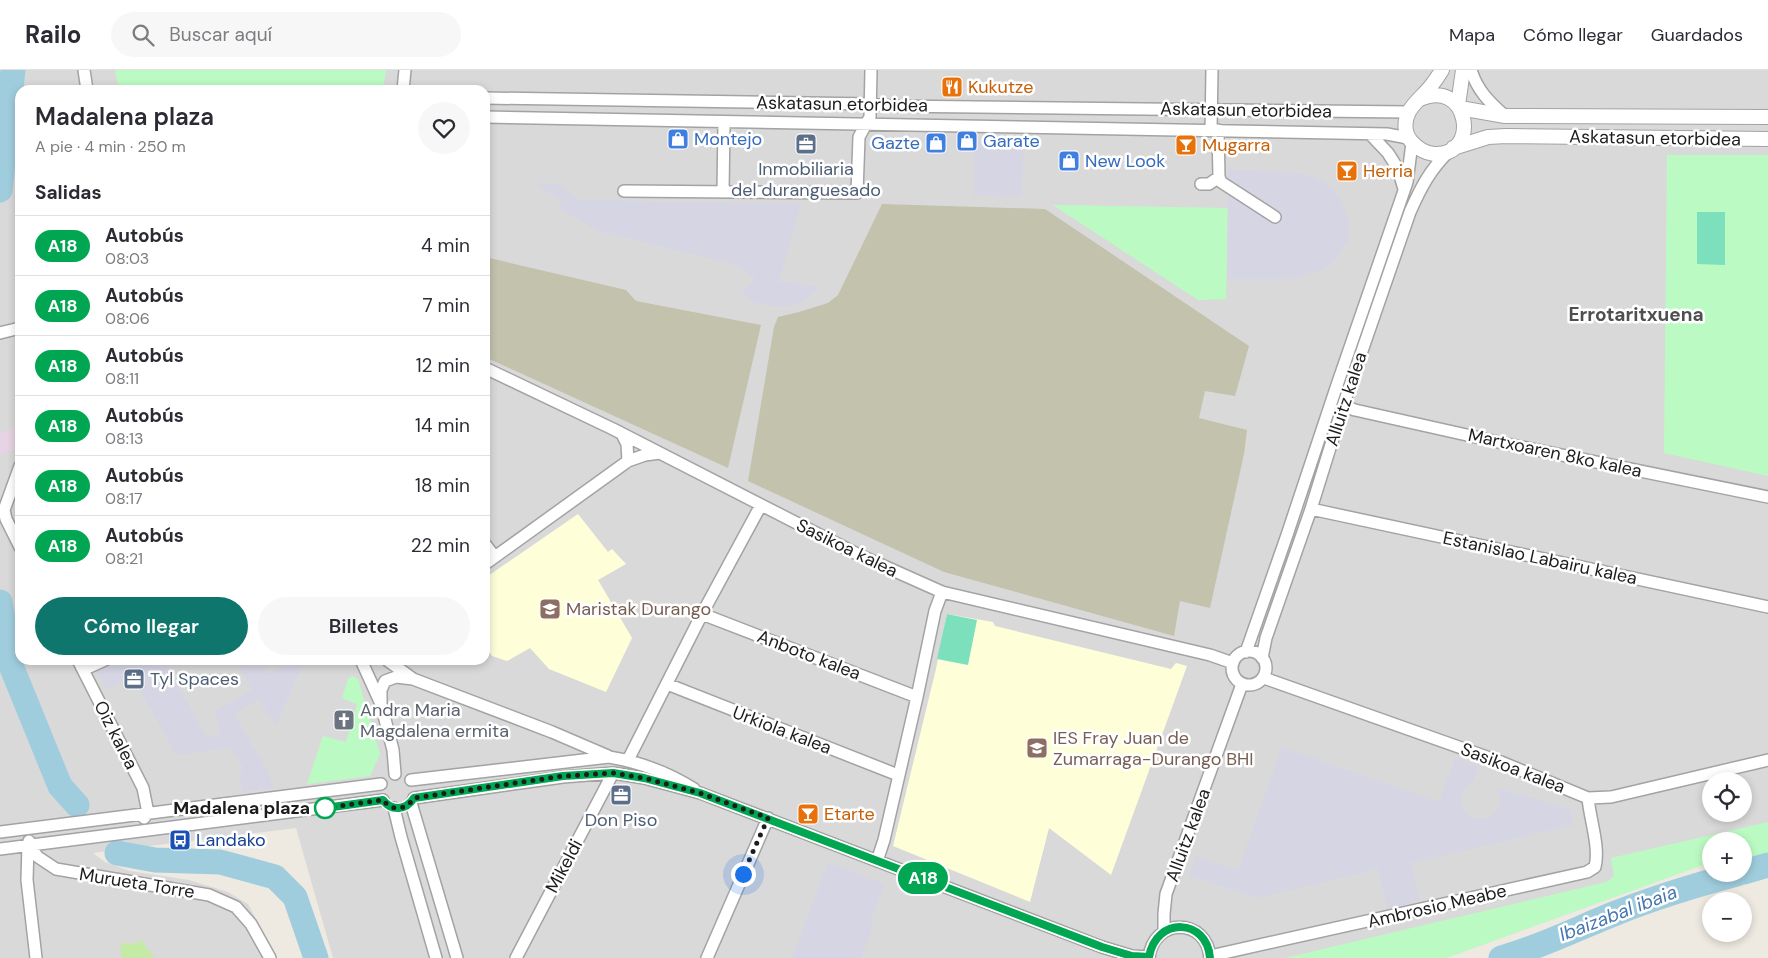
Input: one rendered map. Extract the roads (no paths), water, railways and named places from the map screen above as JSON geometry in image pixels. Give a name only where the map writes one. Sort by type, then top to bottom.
[{"type":"street","points":[[84,70],[86,85]]},
{"type":"street","points":[[404,85],[405,70]]},
{"type":"street","points":[[624,191],[857,193],[859,138],[870,117],[870,70]]},
{"type":"street","points":[[1212,70],[1212,110],[1221,182],[1275,217]]},
{"type":"street","points":[[1418,100],[1426,96],[1435,95],[1451,100],[1459,107],[1464,116],[1465,125],[1459,142],[1451,149],[1433,154],[1424,152],[1410,140],[1406,128],[1408,112],[1418,100],[1431,86],[1442,70]]},
{"type":"street","points":[[1459,107],[1463,70]]},
{"type":"street","points":[[1471,70],[1475,84],[1485,98],[1505,116]]},
{"type":"street","name":"Askatasun etorbidea","points":[[490,98],[870,104],[891,106],[1408,112]]},
{"type":"street","name":"Askatasun etorbidea","points":[[1459,107],[1505,116],[1768,117]]},
{"type":"street","name":"Askatasun etorbidea","points":[[490,117],[1387,134],[1410,140]]},
{"type":"street","points":[[723,192],[724,122]]},
{"type":"street","points":[[1370,134],[1388,153],[1398,169],[1404,189]]},
{"type":"street","name":"Askatasun etorbidea","points":[[1451,149],[1488,137],[1506,136],[1768,139]]},
{"type":"street","name":"Alluitz kalea","points":[[1246,652],[1288,535],[1404,189],[1410,169],[1410,140]]},
{"type":"street","name":"Alluitz kalea","points":[[1262,658],[1266,638],[1311,509],[1343,406],[1417,193],[1431,170],[1451,149]]},
{"type":"street","points":[[1201,184],[1209,184],[1219,177]]},
{"type":"street","points":[[0,333],[15,329]]},
{"type":"street","name":"Sasikoa kalea","points":[[490,370],[622,434],[859,554],[942,592],[1210,655],[1233,663]]},
{"type":"street","name":"Martxoaren 8ko kalea","points":[[1343,406],[1507,444],[1768,497]]},
{"type":"street","points":[[622,434],[627,444],[628,461]]},
{"type":"street","points":[[490,559],[628,461],[645,455],[660,454]]},
{"type":"street","points":[[15,480],[4,510],[6,519],[15,537]]},
{"type":"street","points":[[628,760],[702,614],[761,505]]},
{"type":"street","name":"Estanislao Labairu kalea","points":[[1311,509],[1768,607]]},
{"type":"street","points":[[877,861],[884,840],[935,611],[942,592]]},
{"type":"street","name":"Anboto kalea","points":[[702,614],[917,697]]},
{"type":"street","points":[[1255,652],[1262,658],[1266,667],[1264,678],[1260,681],[1251,685],[1242,684],[1235,677],[1232,668],[1233,663],[1240,654],[1255,652]]},
{"type":"street","name":"Oiz kalea","points":[[80,665],[143,788],[148,813]]},
{"type":"street","points":[[363,665],[381,704],[393,750],[395,774]]},
{"type":"street","points":[[394,665],[413,679]]},
{"type":"street","points":[[381,704],[381,690],[385,681],[396,677],[413,679],[552,732],[610,757],[628,760],[678,779],[700,793]]},
{"type":"street","name":"Sasikoa kalea","points":[[1264,678],[1501,762],[1588,798],[1611,797],[1768,760]]},
{"type":"street","name":"Urkiola kalea","points":[[666,684],[898,775]]},
{"type":"street","name":"Alluitz kalea","points":[[1164,931],[1166,894],[1242,684]]},
{"type":"street","points":[[411,780],[610,757]]},
{"type":"street","points":[[381,784],[380,795],[383,800],[389,807],[400,808],[412,800],[563,776],[613,773],[644,778],[700,793],[768,818],[1102,947],[1132,956],[1149,958],[1151,947],[1156,938],[1164,931],[1181,927],[1198,933],[1204,939],[1210,957]]},
{"type":"street","name":"Mikeldi","points":[[516,958],[613,773]]},
{"type":"street","points":[[0,832],[381,784],[389,776],[395,774],[407,776],[411,780],[415,792],[412,800],[457,958]]},
{"type":"street","name":"Ambrosio Meabe","points":[[1210,957],[1587,872],[1595,867],[1597,857],[1588,798]]},
{"type":"street","points":[[0,849],[383,800]]},
{"type":"street","points":[[394,808],[400,837],[436,958]]},
{"type":"street","points":[[105,836],[109,830],[138,825],[148,813]]},
{"type":"street","points":[[707,958],[768,818]]},
{"type":"street","points":[[36,958],[27,880],[28,845],[33,835],[51,832],[62,824]]},
{"type":"street","name":"Murueta Torre","points":[[28,845],[38,857],[56,869],[122,882],[208,895],[236,907],[251,924],[270,958]]},
{"type":"waterway","points":[[0,190],[13,70]]},
{"type":"waterway","points":[[0,602],[12,668],[60,786],[77,805]]},
{"type":"waterway","points":[[117,853],[155,860],[220,862],[275,877],[295,897],[316,958]]},
{"type":"waterway","name":"Ibaizabal ibaia","points":[[1752,870],[1768,865]]},
{"type":"waterway","name":"Ibaizabal ibaia","points":[[1501,958],[1545,943],[1646,902],[1709,882]]},
{"type":"place","name":"Kukutze","points":[[952,87]]},
{"type":"place","name":"Montejo","points":[[678,139]]},
{"type":"place","name":"Garate","points":[[967,141]]},
{"type":"place","name":"Gazte","points":[[936,143]]},
{"type":"place","name":"Inmobiliaria del duranguesado","points":[[806,144]]},
{"type":"place","name":"Mugarra","points":[[1186,145]]},
{"type":"place","name":"New Look","points":[[1069,161]]},
{"type":"place","name":"Herria","points":[[1347,171]]},
{"type":"place","name":"Maristak Durango","points":[[550,609]]},
{"type":"place","name":"Tyl Spaces","points":[[134,679]]},
{"type":"place","name":"Andra Maria Magdalena ermita","points":[[344,720]]},
{"type":"place","name":"IES Fray Juan de Zumarraga-Durango BHI","points":[[1037,748]]},
{"type":"place","name":"Don Piso","points":[[621,795]]},
{"type":"place","name":"Madalena plaza","points":[[325,808]]},
{"type":"place","name":"Etarte","points":[[808,814]]},
{"type":"place","name":"Landako","points":[[180,840]]},
{"type":"district","name":"Errotaritxuena","points":[[1636,314]]}]
